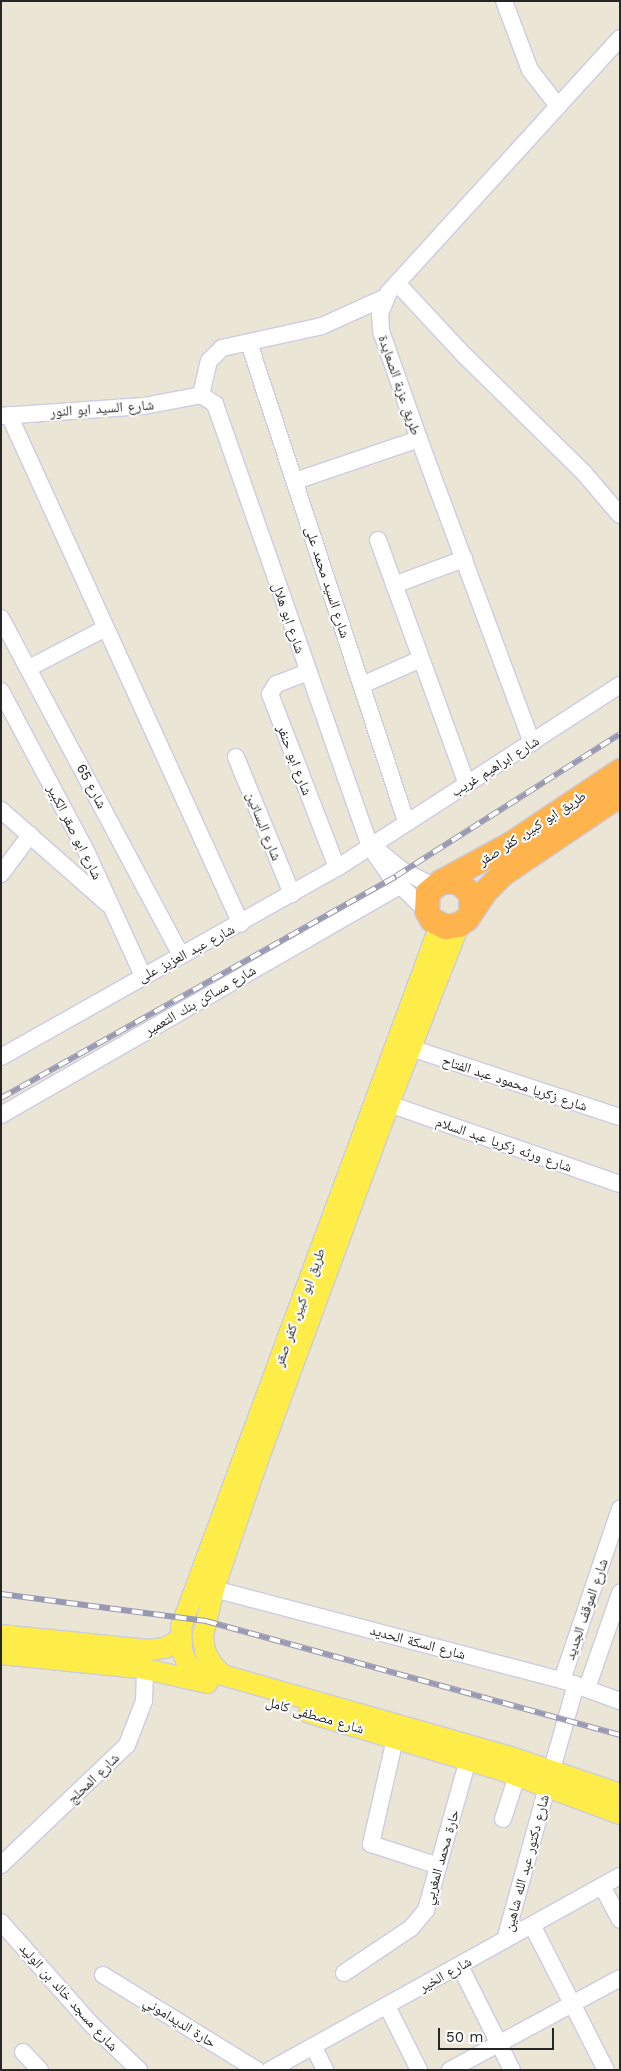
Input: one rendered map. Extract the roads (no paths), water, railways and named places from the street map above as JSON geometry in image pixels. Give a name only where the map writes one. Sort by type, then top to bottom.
[{"type":"highway","name":"طريق ابو كبير, كفر صقر","points":[[438,884],[496,853],[620,771]]},
{"type":"highway","name":"طريق ابو كبير, كفر صقر","points":[[450,918],[503,874],[620,795]]},
{"type":"highway","points":[[450,880],[466,887],[471,894],[450,918],[428,893],[438,884],[450,880]]},
{"type":"main road","name":"طريق ابو كبير, كفر صقر","points":[[215,1679],[212,1664],[205,1651],[203,1636],[214,1589],[389,1104],[411,1048],[450,918]]},
{"type":"main road","name":"طريق ابو كبير, كفر صقر","points":[[215,1679],[188,1663],[180,1639],[182,1622],[450,918]]},
{"type":"main road","points":[[1,1635],[148,1650],[165,1648],[180,1639]]},
{"type":"main road","name":"شارع مصطفى كامل","points":[[1,1654],[145,1669],[215,1679],[549,1778],[620,1794]]},
{"type":"main road","name":"شارع مصطفى كامل","points":[[215,1679],[395,1739],[517,1776],[549,1778],[620,1814]]},
{"type":"street","points":[[504,1],[530,70],[558,106]]},
{"type":"street","name":"طريق عزبة الصعايدة","points":[[532,743],[419,439],[381,331],[380,314],[386,297],[398,283],[620,38]]},
{"type":"street","points":[[398,283],[464,355],[584,472],[620,515]]},
{"type":"street","points":[[201,395],[213,355],[222,348],[322,326],[386,297]]},
{"type":"street","name":"شارع السيد محمد على","points":[[249,342],[406,821]]},
{"type":"street","name":"شارع السيد ابو النور","points":[[5,416],[144,406],[201,395]]},
{"type":"street","name":"شارع ابو هلال","points":[[201,395],[215,404],[370,847],[400,886],[450,918]]},
{"type":"street","points":[[5,416],[241,924]]},
{"type":"street","points":[[295,481],[419,439]]},
{"type":"street","points":[[378,540],[467,784]]},
{"type":"street","points":[[394,586],[464,559]]},
{"type":"street","name":"شارع 65","points":[[1,618],[181,955]]},
{"type":"street","points":[[29,668],[104,629]]},
{"type":"street","points":[[362,685],[421,659]]},
{"type":"street","name":"شارع ابو حنفر","points":[[308,672],[276,684],[270,694],[337,868]]},
{"type":"street","name":"شارع ابراهيم غريب","points":[[370,847],[406,821],[532,743],[620,685]]},
{"type":"street","name":"شارع ابو صقر الكبير","points":[[1,691],[6,712],[113,909],[144,976]]},
{"type":"street","name":"شارع البساتين","points":[[236,757],[292,894]]},
{"type":"street","points":[[1,810],[113,909]]},
{"type":"street","points":[[2,871],[30,835]]},
{"type":"street","points":[[370,847],[403,871],[438,884]]},
{"type":"street","name":"شارع عبد العزيز على","points":[[1,1057],[181,955],[241,924],[370,847]]},
{"type":"street","name":"شارع مساكن بنك التعمير","points":[[1,1115],[400,886]]},
{"type":"street","name":"شارع زكريا محمود عبد الفتاح","points":[[411,1048],[620,1117]]},
{"type":"street","name":"شارع ورثه زكريا عبد السلام","points":[[389,1104],[620,1184]]},
{"type":"street","name":"شارع الموقف الجديد","points":[[575,1684],[620,1509]]},
{"type":"street","name":"شارع السكة الحديد","points":[[214,1589],[575,1684],[620,1701]]},
{"type":"street","name":"شارع الموقف الجديد","points":[[575,1684],[613,1632],[620,1593]]},
{"type":"street","name":"شارع المحلج","points":[[1,1865],[9,1852],[127,1745],[144,1701],[145,1669]]},
{"type":"street","name":"شارع دكتور عبد الله شاهين","points":[[505,1940],[575,1684]]},
{"type":"street","points":[[395,1739],[371,1844],[439,1866]]},
{"type":"street","name":"حارة محمد المغربي","points":[[344,1973],[417,1923],[426,1910],[468,1760]]},
{"type":"street","points":[[503,1819],[517,1776]]},
{"type":"street","name":"شارع الخير","points":[[270,2070],[620,1876]]},
{"type":"street","points":[[602,1886],[620,1920]]},
{"type":"street","name":"شارع مسجد خالد بن الوليد","points":[[1,1922],[90,2023],[139,2070]]},
{"type":"street","points":[[532,1924],[606,2070]]},
{"type":"street","points":[[460,1966],[512,2070]]},
{"type":"street","name":"حارة الديداموني","points":[[103,1975],[257,2070]]},
{"type":"street","points":[[450,2070],[620,1978]]},
{"type":"street","points":[[387,2006],[419,2070]]},
{"type":"street","points":[[313,2046],[325,2070]]},
{"type":"street","points":[[23,2052],[40,2070]]},
{"type":"railway","points":[[1,1098],[396,876],[620,734]]},
{"type":"railway","points":[[1,1594],[206,1621],[620,1735]]}]
